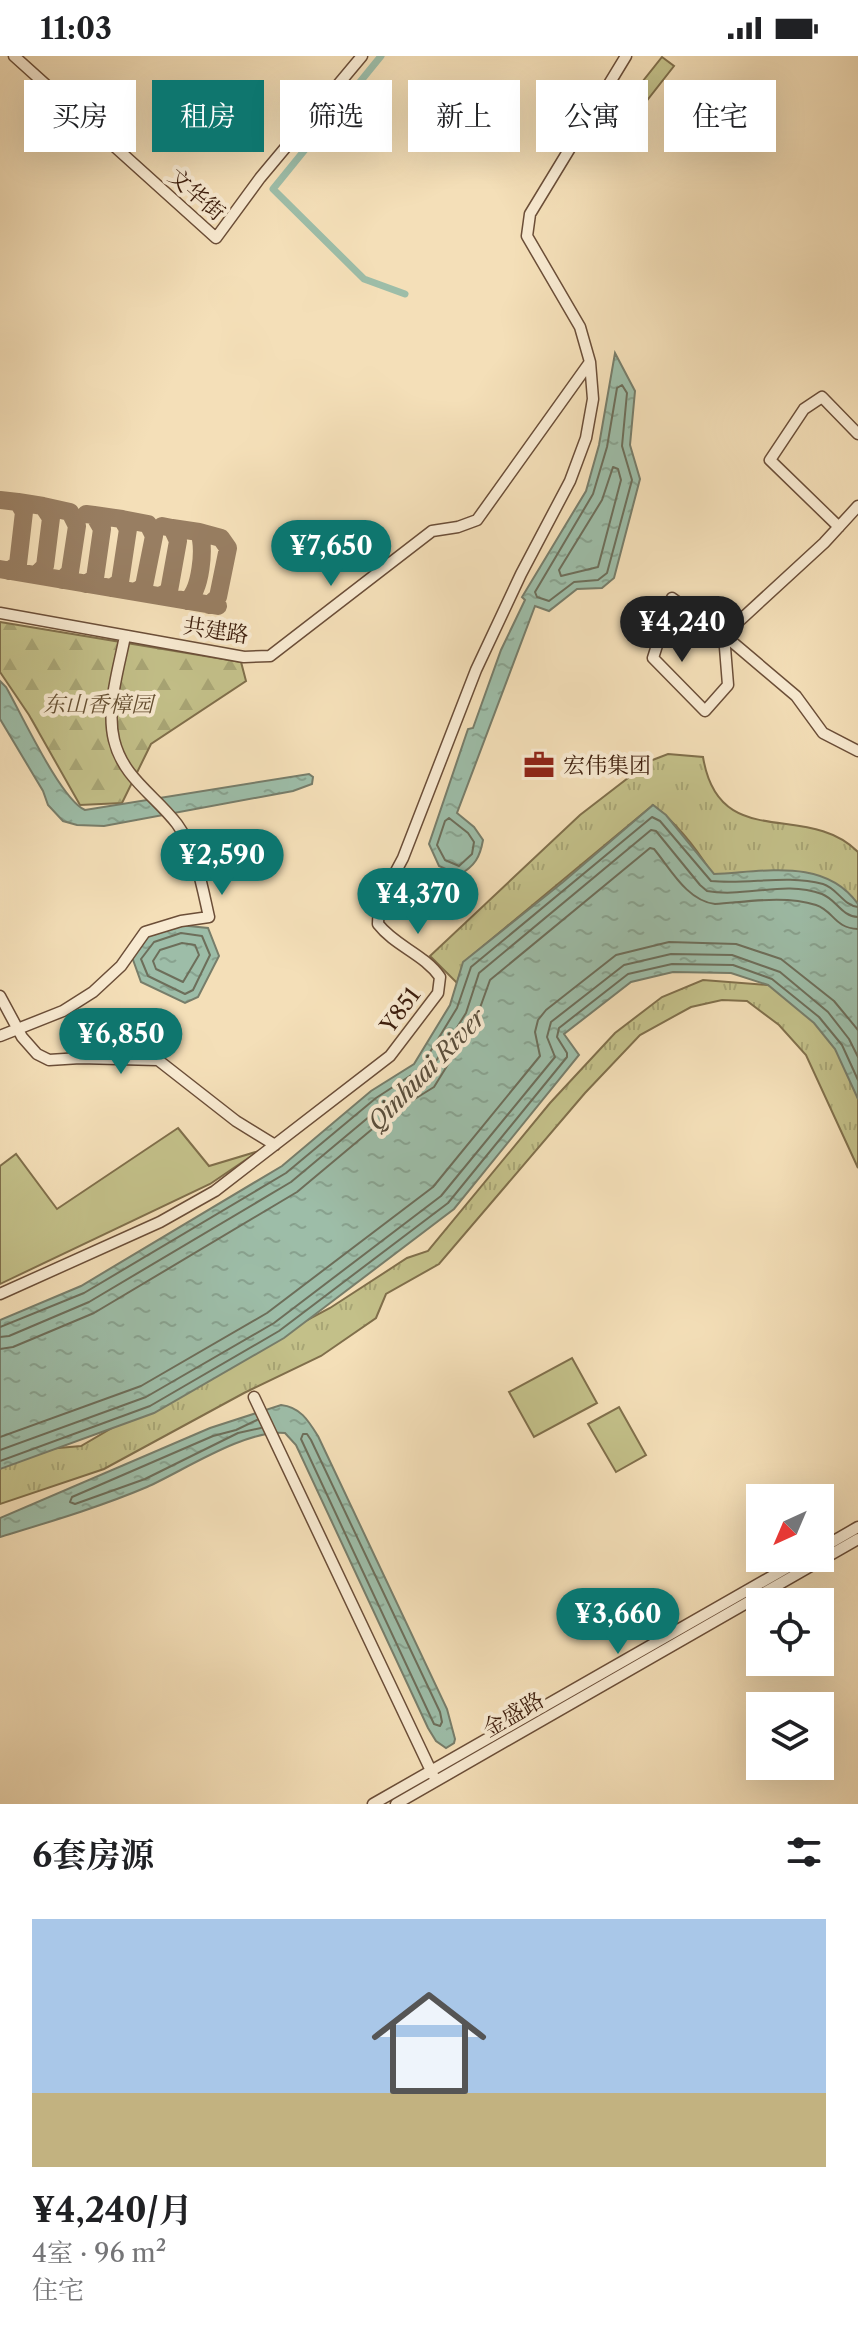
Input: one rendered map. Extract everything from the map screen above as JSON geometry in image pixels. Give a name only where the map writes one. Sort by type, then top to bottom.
[{"type":"street","name":"文华街","points":[[14,56],[216,238],[260,178],[362,56]]},
{"type":"street","points":[[590,362],[580,327],[527,236],[530,214],[626,56]]},
{"type":"street","name":"共建路","points":[[0,613],[244,657],[270,656],[432,531],[477,520],[590,362]]},
{"type":"street","name":"Y851","points":[[0,1294],[160,1222],[215,1191],[390,1056],[438,993],[440,977],[431,965],[389,938],[378,924],[379,903],[403,858],[476,670],[521,574],[570,481],[586,438],[593,399],[590,362]]},
{"type":"street","points":[[839,527],[770,460],[804,409],[822,397],[858,434]]},
{"type":"street","points":[[724,635],[858,506]]},
{"type":"street","points":[[724,635],[728,685],[705,711],[653,658],[672,598],[724,635],[796,696],[823,733],[858,751]]},
{"type":"street","points":[[0,1036],[63,1011],[93,992],[121,966],[145,932],[181,921],[209,917],[187,840],[176,823],[131,777],[113,738],[112,708],[125,636]]},
{"type":"street","points":[[0,996],[37,1054],[49,1060],[158,1060],[236,1121],[275,1145]]},
{"type":"street","points":[[254,1397],[434,1776]]},
{"type":"street","points":[[834,1541],[858,1527]]},
{"type":"street","name":"金盛路","points":[[373,1804],[434,1776],[858,1539]]},
{"type":"street","name":"金盛路","points":[[396,1804],[434,1776],[780,1572]]},
{"type":"green space","points":[[662,57],[674,66],[648,99],[648,80],[644,80]]},
{"type":"green space","name":"东山香樟园","points":[[0,622],[241,662],[246,681],[151,744],[122,803],[80,805],[29,715],[0,672]]},
{"type":"green space","points":[[668,754],[703,757],[712,787],[727,805],[746,816],[815,829],[837,837],[858,852],[858,1168],[806,1055],[779,1025],[747,1001],[722,1000],[691,1007],[640,1035],[585,1093],[439,1264],[386,1294],[376,1318],[321,1356],[244,1393],[104,1469],[0,1504],[0,1464],[36,1450],[81,1446],[182,1387],[330,1308],[407,1258],[428,1251],[550,1103],[615,1033],[662,997],[703,980],[768,985],[733,912],[706,865],[691,843],[653,805],[464,962],[457,983],[430,956],[580,815],[650,761]]},
{"type":"green space","points":[[178,1128],[209,1166],[259,1151],[210,1184],[0,1284],[0,1166],[16,1154],[57,1209]]},
{"type":"green space","points":[[572,1358],[597,1403],[534,1437],[509,1392]]},
{"type":"green space","points":[[619,1407],[646,1455],[616,1472],[588,1424]]},
{"type":"water","points":[[615,353],[635,391],[630,445],[640,479],[614,578],[602,588],[577,589],[549,611],[535,606],[457,813],[474,827],[483,840],[476,860],[459,875],[439,866],[429,844],[468,729],[473,728],[501,650],[525,600],[522,597],[586,491],[599,445]]},
{"type":"water","points":[[0,681],[53,774],[75,803],[85,810],[309,774],[313,777],[312,784],[293,791],[104,826],[63,821],[48,805],[43,791],[0,719]]},
{"type":"water","name":"Qinhuai River","points":[[653,805],[666,815],[714,874],[773,870],[811,873],[829,879],[858,904],[858,1099],[835,1049],[814,1023],[768,985],[731,973],[673,972],[631,982],[564,1034],[579,1055],[454,1209],[284,1338],[154,1413],[0,1469],[0,1320],[81,1286],[282,1166],[371,1091],[414,1064],[450,1005],[463,962]]},
{"type":"water","points":[[179,925],[208,928],[219,956],[198,997],[185,1003],[141,982],[132,957],[149,935]]},
{"type":"water","points":[[281,1405],[298,1411],[318,1436],[447,1709],[455,1739],[446,1748],[436,1741],[428,1728],[296,1445],[285,1433],[234,1444],[147,1487],[0,1537],[0,1518],[210,1428]]},
{"type":"waterway","points":[[381,56],[273,189],[364,279],[405,294]]},
{"type":"taxiway","points":[[0,500],[18,502],[24,512],[18,564],[9,571]]},
{"type":"taxiway","points":[[18,502],[43,506],[51,518],[45,566],[36,575]]},
{"type":"taxiway","points":[[43,506],[70,512],[77,526],[70,572],[62,580]]},
{"type":"taxiway","points":[[86,514],[94,515],[102,529],[95,578],[86,584]]},
{"type":"taxiway","points":[[94,515],[122,519],[128,529],[120,582],[111,588]]},
{"type":"taxiway","points":[[122,519],[148,524],[154,536],[144,586],[136,592]]},
{"type":"taxiway","points":[[160,596],[169,591],[178,541],[172,528],[162,526]]},
{"type":"taxiway","points":[[172,528],[199,532],[201,539],[199,579],[187,601]]},
{"type":"taxiway","points":[[199,532],[221,538],[228,548],[218,597],[209,605]]},
{"type":"taxiway","points":[[0,569],[218,606]]},
{"type":"place","name":"宏伟集团","points":[[539,765]]}]
